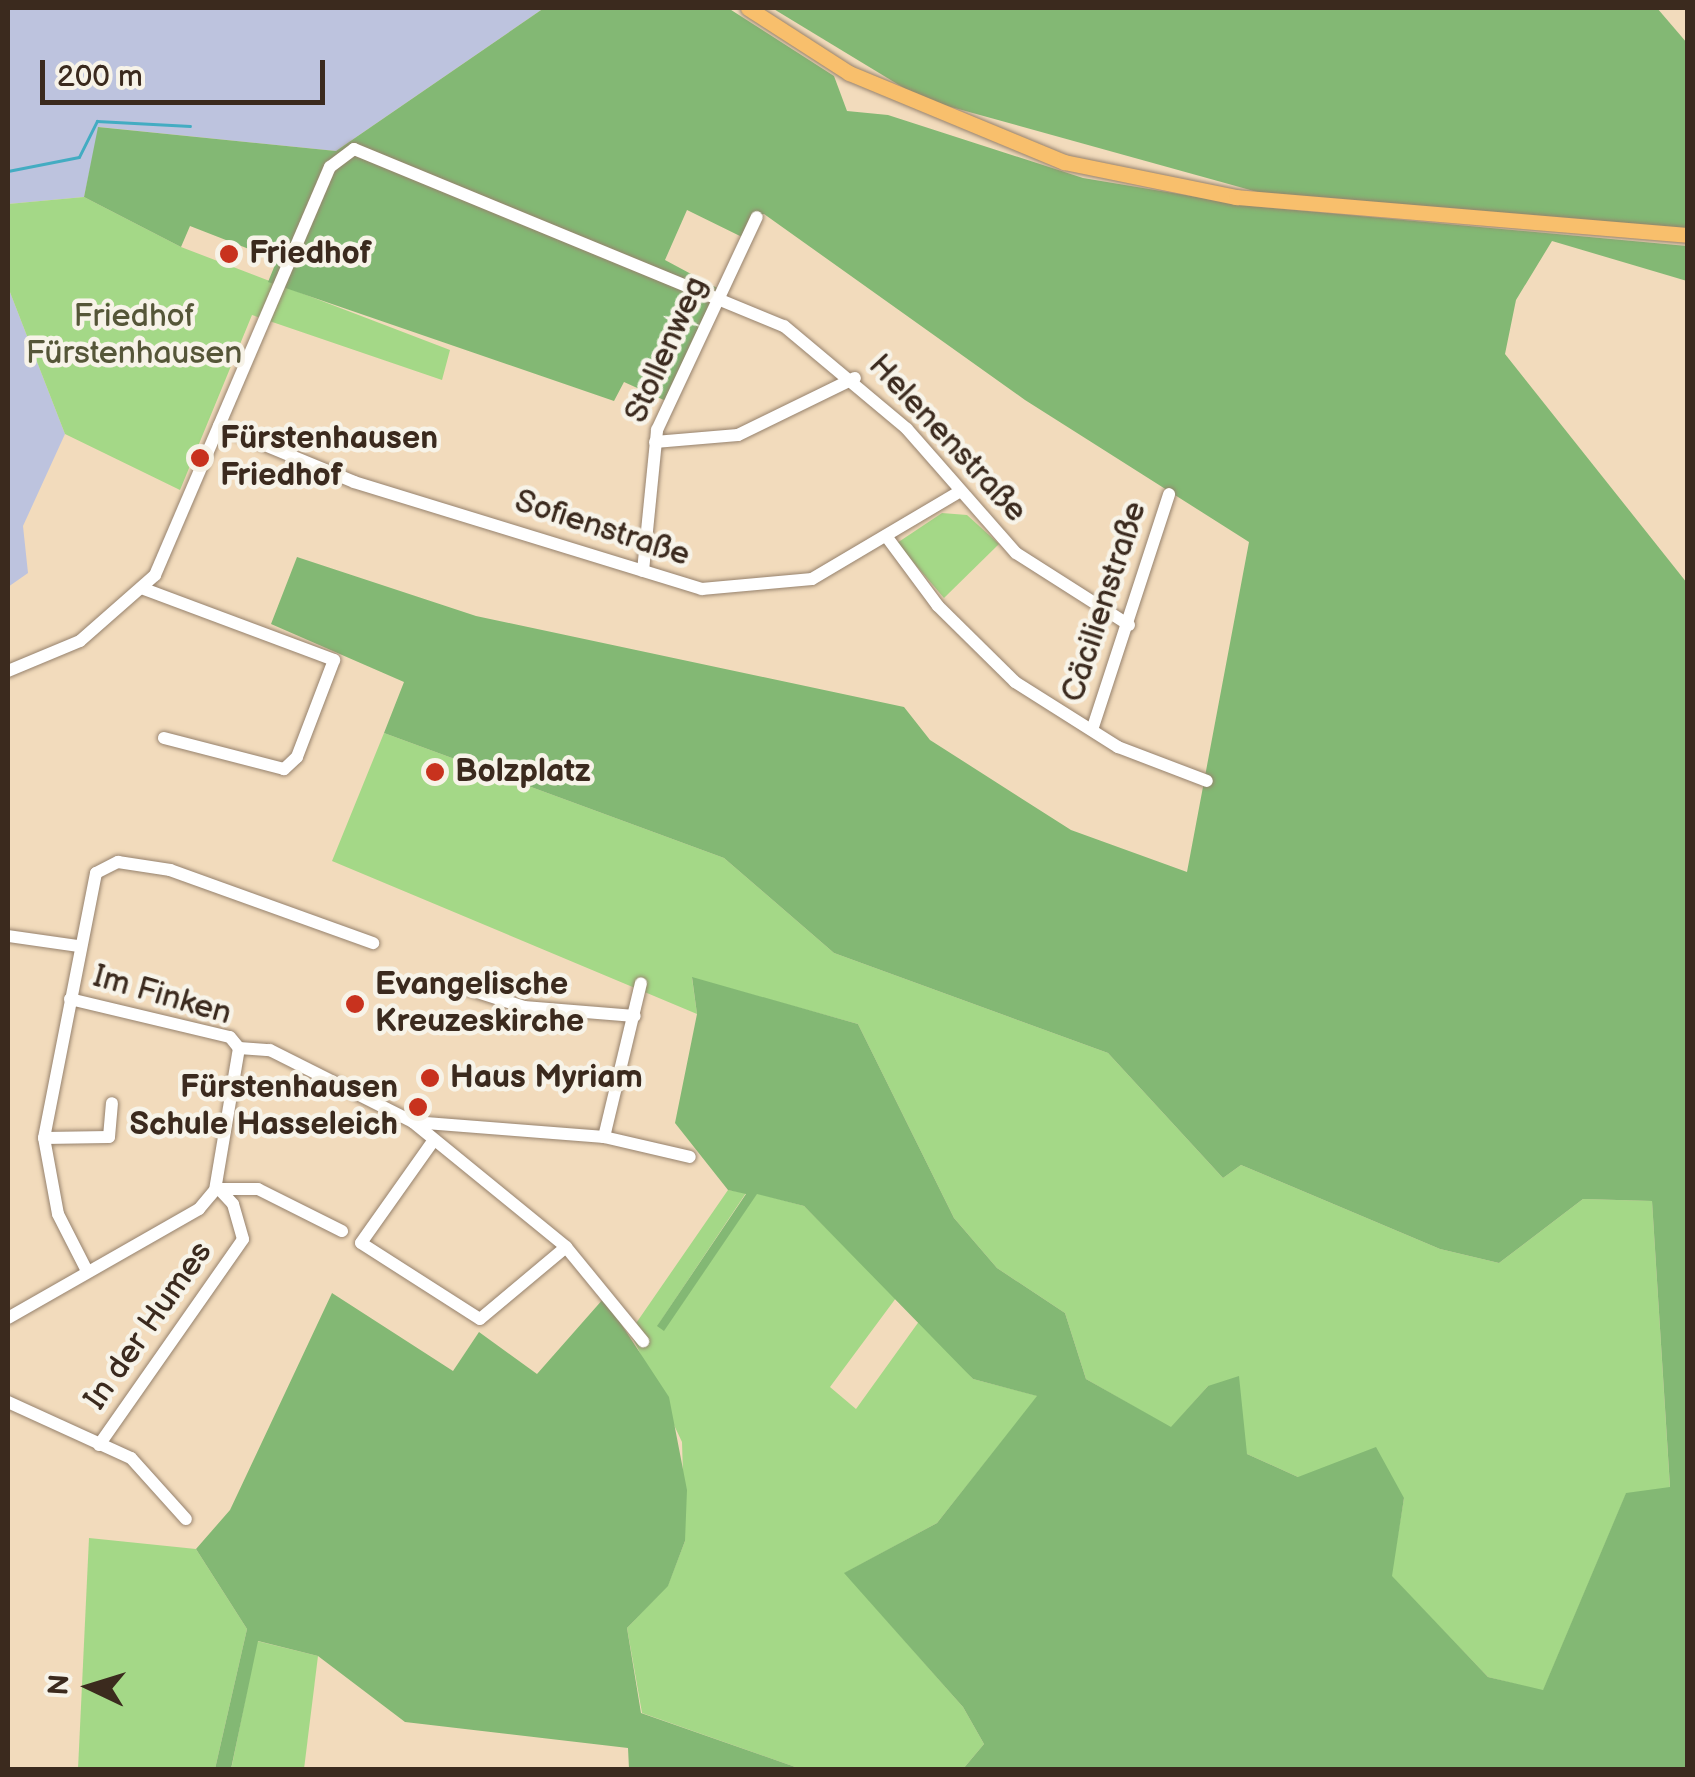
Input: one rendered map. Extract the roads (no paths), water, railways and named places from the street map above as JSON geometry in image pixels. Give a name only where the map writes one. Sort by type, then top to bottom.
[{"type":"main road","points":[[748,8],[849,73],[1064,162],[1236,197],[1688,235]]},
{"type":"street","name":"Helenenstraße","points":[[218,426],[330,167],[354,149],[722,293],[855,378],[959,492],[1042,575],[1129,625]]},
{"type":"street","name":"Stollenweg","points":[[643,571],[655,442],[757,216]]},
{"type":"street","points":[[655,442],[738,434],[855,378]]},
{"type":"street","name":"Sofienstraße","points":[[218,426],[354,482],[702,589],[773,588],[889,540],[959,492]]},
{"type":"street","points":[[8,671],[80,642],[144,589],[178,537],[218,426]]},
{"type":"street","name":"Cäcilienstraße","points":[[1094,727],[1169,494]]},
{"type":"street","points":[[889,540],[972,645],[1118,747],[1207,781]]},
{"type":"street","points":[[144,589],[334,660],[297,758],[284,769],[164,738]]},
{"type":"street","points":[[87,1271],[58,1214],[44,1138],[89,884],[118,862],[220,884],[373,943]]},
{"type":"street","points":[[8,936],[78,946]]},
{"type":"street","points":[[604,1137],[640,983]]},
{"type":"street","points":[[468,989],[524,1006],[635,1016]]},
{"type":"street","name":"Im Finken","points":[[70,999],[230,1037],[239,1048],[270,1050],[413,1122]]},
{"type":"street","points":[[8,1318],[198,1209],[219,1188],[239,1048]]},
{"type":"street","points":[[44,1138],[109,1137],[112,1103]]},
{"type":"street","points":[[413,1122],[604,1137],[690,1157]]},
{"type":"street","points":[[413,1122],[432,1144],[566,1247],[644,1341]]},
{"type":"street","points":[[432,1144],[361,1243],[480,1319],[566,1247]]},
{"type":"street","points":[[219,1188],[276,1196],[342,1232]]},
{"type":"street","name":"In der Humes","points":[[99,1446],[243,1239],[219,1188]]},
{"type":"street","points":[[8,1402],[142,1466],[186,1519]]},
{"type":"waterway","points":[[8,171],[79,157],[97,121],[190,126]]},
{"type":"place","name":"Friedhof","points":[[229,254]]},
{"type":"place","name":"Fürstenhausen Friedhof","points":[[200,458]]},
{"type":"place","name":"Bolzplatz","points":[[435,772]]},
{"type":"place","name":"Evangelische Kreuzeskirche","points":[[355,1004]]},
{"type":"place","name":"Haus Myriam","points":[[430,1078]]},
{"type":"place","name":"Fürstenhausen Schule Hasseleich","points":[[418,1107]]},
{"type":"park label","name":"Friedhof Fürstenhausen","points":[[134,336]]}]
